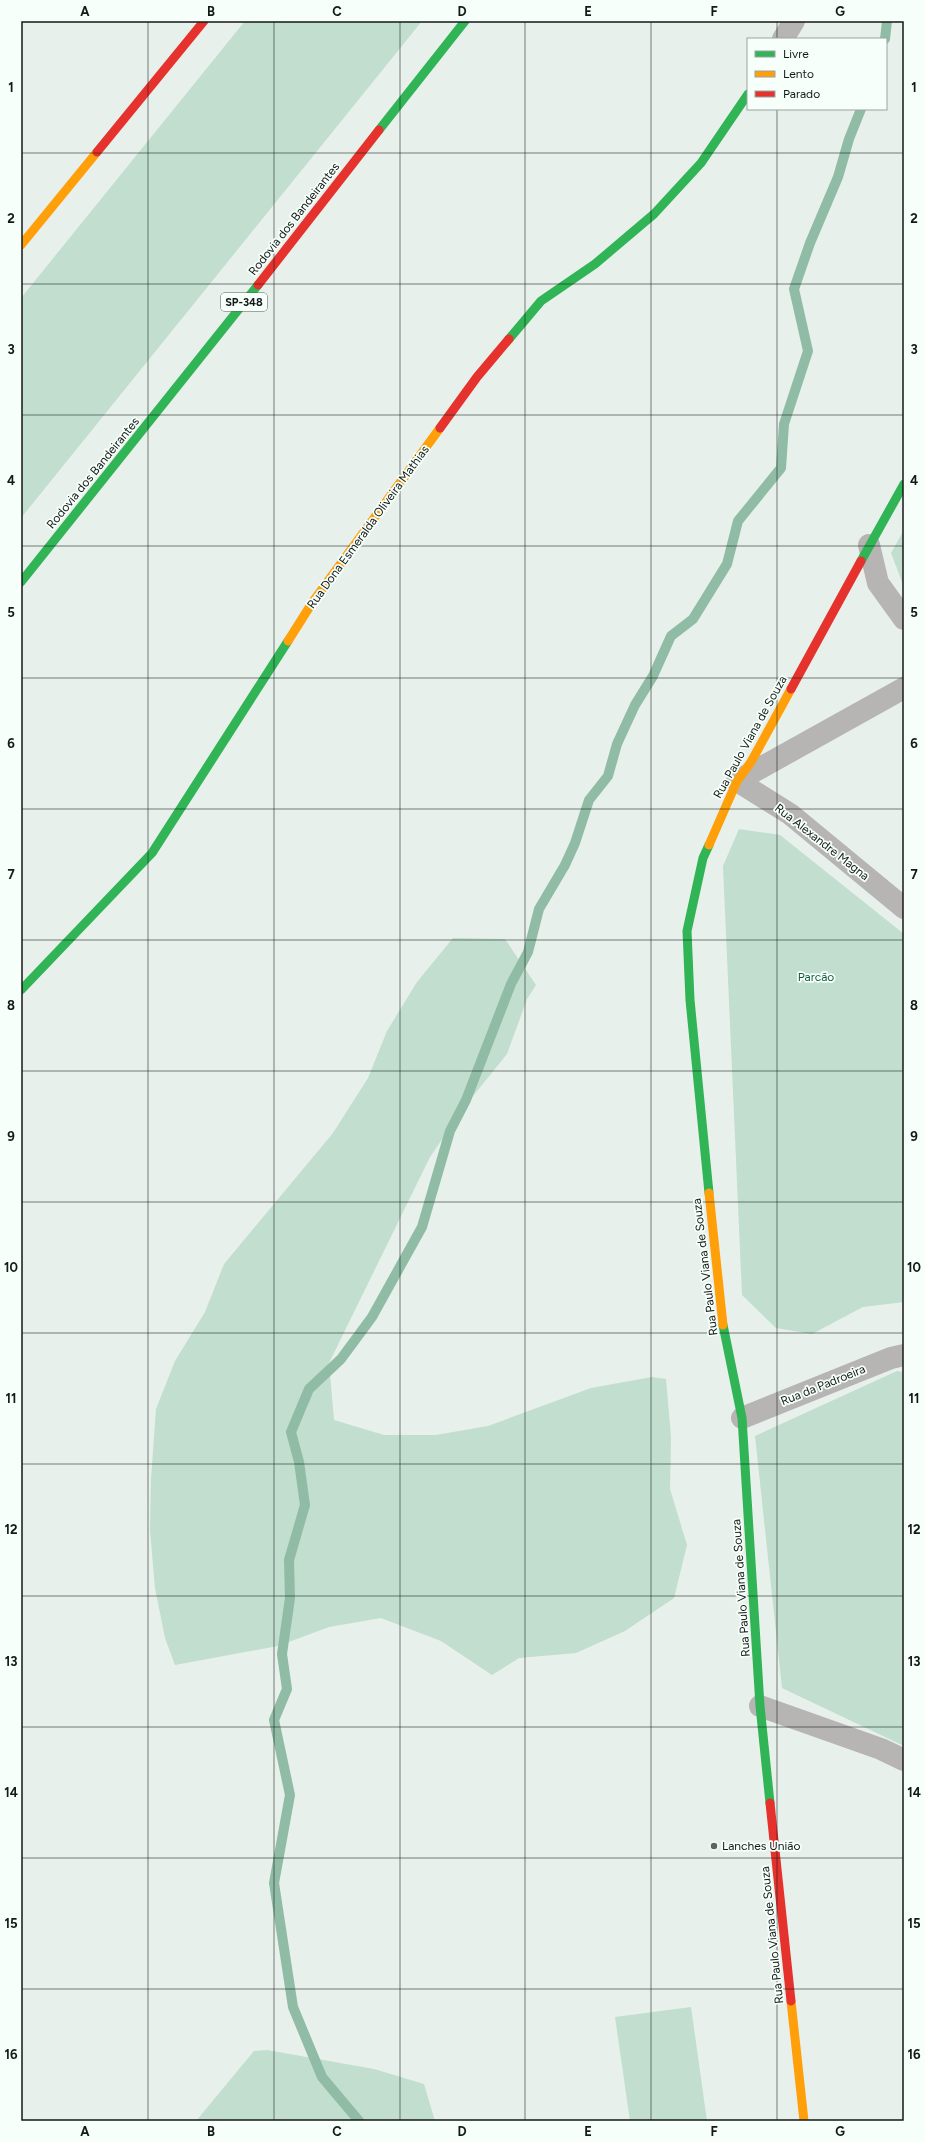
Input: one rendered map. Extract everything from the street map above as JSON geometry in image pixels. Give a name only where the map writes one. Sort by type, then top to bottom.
[{"type":"main road","points":[[21,245],[204,21]]},
{"type":"main road","name":"Rodovia dos Bandeirantes","points":[[21,582],[140,434],[465,21]]},
{"type":"main road","name":"Rua Dona Esmeralda Oliveira Mathias","points":[[21,990],[152,853],[312,603],[477,377],[541,301],[595,264],[654,214],[701,163],[747,95]]},
{"type":"main road","name":"Rua Paulo Viana de Souza","points":[[804,2121],[760,1706],[742,1418],[720,1312],[690,1000],[687,931],[703,858],[737,781],[751,762],[869,544],[904,484]]},
{"type":"street","points":[[784,38],[794,21]]},
{"type":"street","points":[[869,544],[878,583],[904,619]]},
{"type":"street","points":[[737,781],[904,688]]},
{"type":"street","name":"Rua Alexandre Magna","points":[[737,781],[790,814],[904,908]]},
{"type":"street","name":"Rua da Padroeira","points":[[742,1418],[891,1358],[904,1355]]},
{"type":"street","points":[[760,1706],[881,1749],[904,1760]]},
{"type":"green space","points":[[245,21],[422,21],[21,518],[21,298]]},
{"type":"green space","points":[[904,530],[904,587],[891,553]]},
{"type":"green space","name":"Parcão","points":[[739,829],[780,835],[904,934],[904,1302],[863,1307],[812,1334],[776,1328],[742,1295],[723,866]]},
{"type":"green space","points":[[453,938],[505,939],[536,985],[527,999],[507,1054],[465,1106],[430,1157],[329,1363],[334,1420],[384,1435],[436,1435],[488,1426],[591,1388],[652,1377],[666,1379],[671,1437],[670,1489],[687,1545],[674,1598],[625,1631],[576,1653],[519,1658],[492,1675],[441,1641],[381,1618],[329,1627],[278,1646],[175,1665],[165,1638],[155,1588],[150,1530],[151,1479],[156,1409],[175,1361],[205,1312],[224,1264],[333,1133],[368,1078],[387,1031],[417,982]]},
{"type":"green space","points":[[897,1371],[904,1372],[904,1746],[782,1688],[755,1436]]},
{"type":"green space","points":[[691,2007],[707,2121],[630,2121],[615,2017]]},
{"type":"green space","points":[[267,2050],[374,2069],[424,2084],[435,2121],[196,2121],[254,2051]]},
{"type":"waterway","points":[[885,38],[887,21]]},
{"type":"waterway","points":[[359,2121],[322,2077],[293,2007],[274,1883],[290,1795],[274,1720],[287,1689],[282,1654],[290,1598],[289,1560],[305,1505],[299,1462],[291,1432],[309,1389],[341,1359],[372,1317],[422,1227],[450,1131],[466,1100],[511,984],[528,952],[539,909],[565,865],[575,843],[589,800],[608,776],[617,744],[635,705],[653,676],[671,636],[693,619],[727,564],[738,521],[781,468],[784,424],[808,351],[794,289],[810,243],[838,177],[849,139],[861,110]]},
{"type":"traffic: fast","points":[[379,130],[465,21]]},
{"type":"traffic: fast","points":[[509,339],[541,301],[595,264],[654,214],[701,163],[747,95]]},
{"type":"traffic: fast","points":[[21,582],[258,285]]},
{"type":"traffic: fast","points":[[861,561],[904,484]]},
{"type":"traffic: fast","points":[[21,990],[152,853],[288,641]]},
{"type":"traffic: fast","points":[[709,845],[703,858],[687,931],[690,1000],[709,1193]]},
{"type":"traffic: fast","points":[[723,1325],[742,1418],[760,1706],[770,1803]]},
{"type":"traffic: slow","points":[[21,245],[97,152]]},
{"type":"traffic: slow","points":[[288,641],[312,603],[440,428]]},
{"type":"traffic: slow","points":[[709,845],[737,781],[751,762],[791,689]]},
{"type":"traffic: slow","points":[[709,1193],[723,1325]]},
{"type":"traffic: slow","points":[[791,2001],[804,2121]]},
{"type":"traffic: jam","points":[[97,152],[204,21]]},
{"type":"traffic: jam","points":[[258,285],[379,130]]},
{"type":"traffic: jam","points":[[440,428],[477,377],[509,339]]},
{"type":"traffic: jam","points":[[791,689],[861,561]]},
{"type":"traffic: jam","points":[[770,1803],[791,2001]]},
{"type":"place","name":"Lanches União","points":[[714,1846]]}]
